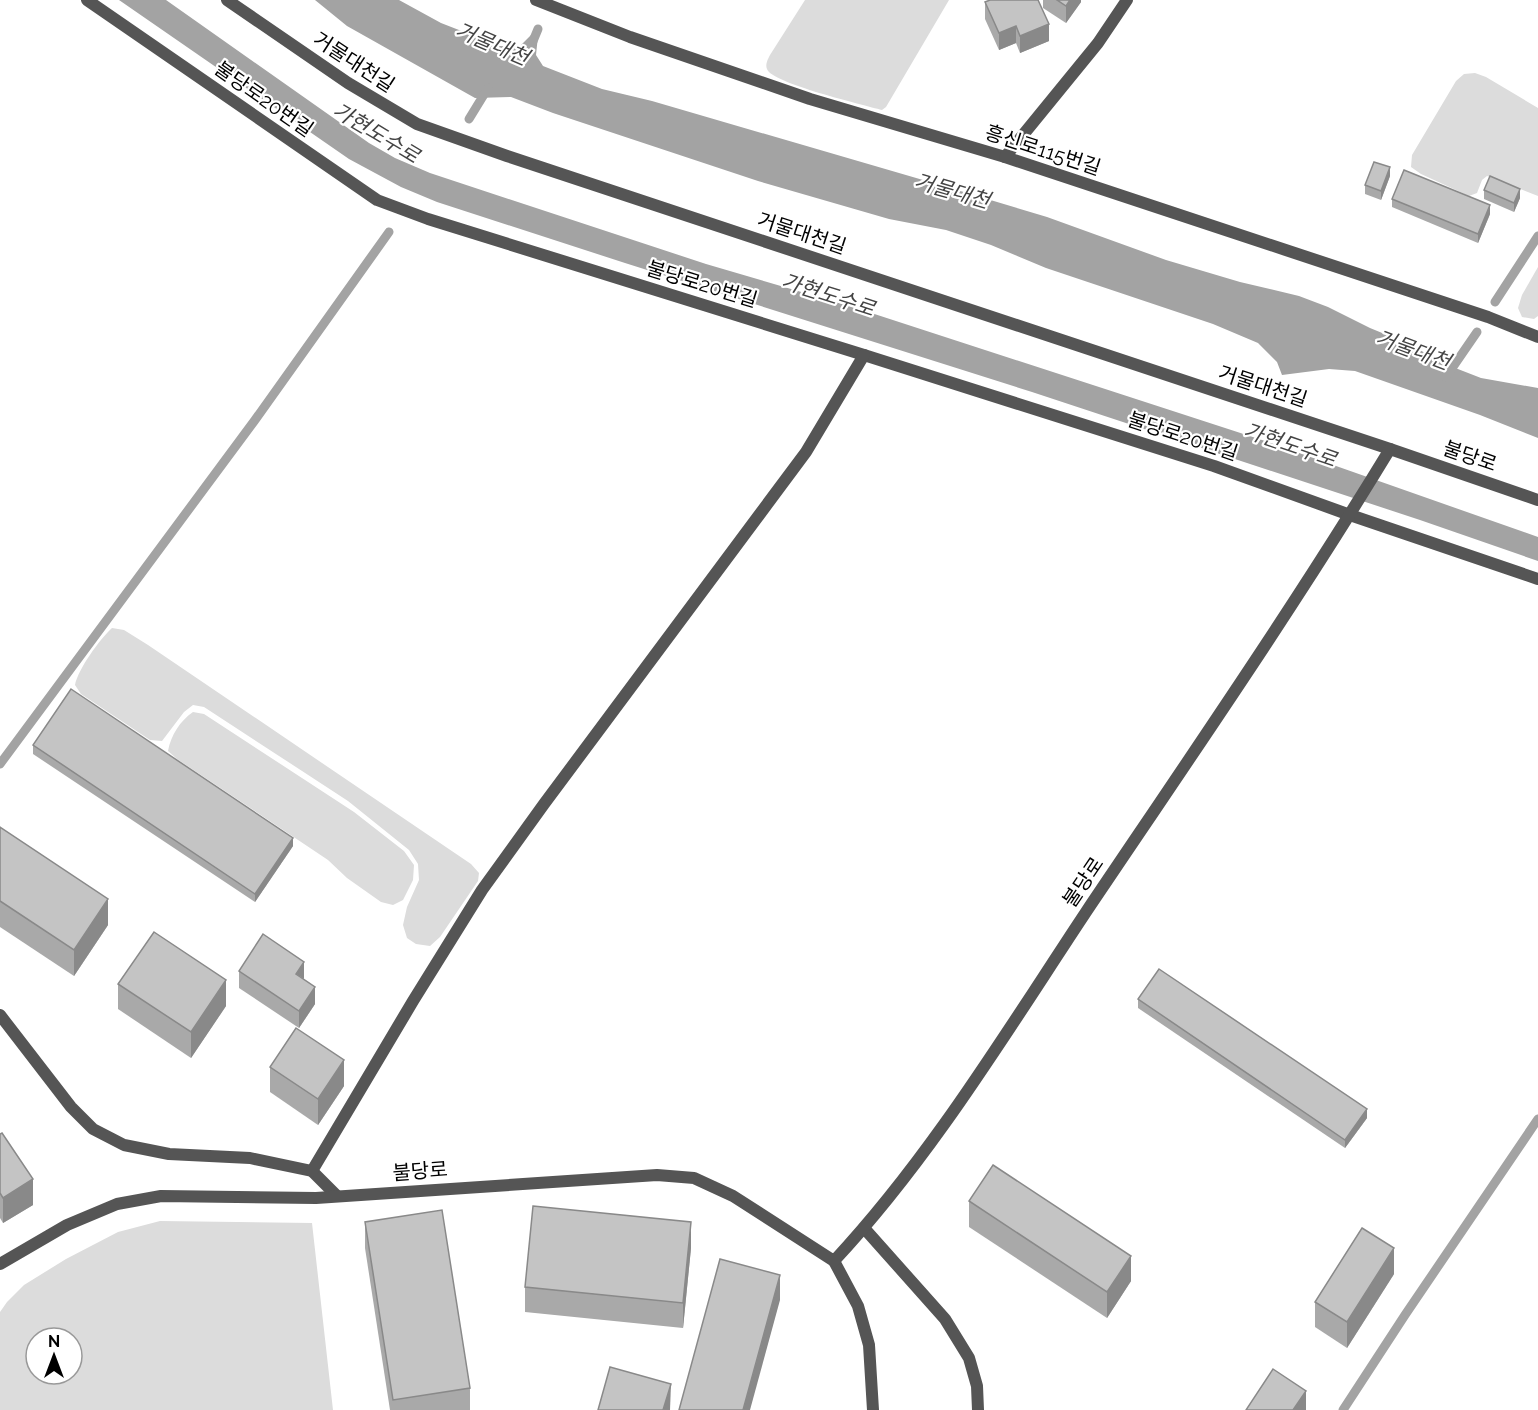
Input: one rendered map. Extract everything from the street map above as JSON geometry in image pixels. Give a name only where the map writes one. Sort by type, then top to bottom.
[{"type":"street","name":"불당로20번길","points":[[87,0],[376,200],[428,219],[1214,466],[1538,579]]},
{"type":"street","name":"거물대천길","points":[[227,0],[348,83],[417,124],[1390,449]]},
{"type":"street","name":"흥신로115번길","points":[[536,0],[630,37],[810,99],[1005,157],[1488,317],[1538,337]]},
{"type":"street","points":[[1005,157],[1098,43],[1127,0]]},
{"type":"street","points":[[312,1171],[482,890],[800,462],[864,355]]},
{"type":"street","name":"불당로","points":[[834,1261],[864,1228],[941,1129],[1350,515],[1390,449],[1538,500]]},
{"type":"street","points":[[0,1015],[71,1107],[93,1129],[124,1145],[169,1154],[250,1158],[312,1171],[337,1196]]},
{"type":"street","name":"불당로","points":[[0,1264],[67,1225],[117,1204],[161,1196],[316,1198],[657,1175],[694,1178],[733,1196],[834,1261],[858,1306],[869,1345],[873,1410]]},
{"type":"street","points":[[864,1228],[945,1319],[969,1358],[977,1386],[978,1410]]},
{"type":"shaded area","points":[[805,0],[949,0],[886,107],[882,110],[800,87],[772,75],[767,69],[770,55]]},
{"type":"shaded area","points":[[1475,73],[1486,77],[1538,108],[1538,196],[1487,176],[1482,180],[1477,193],[1469,196],[1411,167],[1412,155],[1456,81],[1464,74]]},
{"type":"shaded area","points":[[1538,267],[1538,316],[1534,319],[1522,317],[1518,308],[1522,295]]},
{"type":"shaded area","points":[[112,628],[124,630],[148,645],[471,864],[479,873],[478,881],[440,937],[430,946],[416,944],[407,938],[403,925],[407,907],[419,880],[418,864],[409,850],[348,801],[204,707],[193,705],[184,712],[162,741],[150,740],[81,694],[75,685],[80,671]]},
{"type":"shaded area","points":[[193,712],[204,714],[354,812],[404,851],[414,865],[413,880],[403,900],[393,905],[381,902],[347,878],[328,860],[168,751],[177,729]]},
{"type":"shaded area","points":[[160,1221],[312,1223],[333,1410],[0,1410],[0,1312],[24,1285],[66,1259],[118,1232]]},
{"type":"water","points":[[119,0],[166,0],[369,143],[395,158],[430,173],[706,264],[856,308],[1262,440],[1538,537],[1538,561],[1032,392],[437,202],[401,187],[349,159]]},
{"type":"water","name":"거물대천","points":[[315,0],[399,0],[441,23],[500,46],[519,47],[532,34],[538,36],[536,55],[543,66],[602,89],[652,101],[947,187],[1047,217],[1166,260],[1240,282],[1299,296],[1409,344],[1445,364],[1481,378],[1538,388],[1538,438],[1355,371],[1329,369],[1282,375],[1277,362],[1258,343],[1213,324],[1046,268],[991,245],[946,230],[889,219],[758,181],[511,97],[475,98],[347,26]]},
{"type":"building","points":[[990,0],[1038,0],[1049,24],[1020,36],[1016,26],[999,33],[985,2]]},
{"type":"building","points":[[1057,0],[1070,0],[1066,6]]},
{"type":"building","points":[[1374,162],[1390,167],[1381,191],[1365,185]]},
{"type":"building","points":[[1404,170],[1490,205],[1478,234],[1392,199]]},
{"type":"building","points":[[1490,176],[1520,189],[1514,203],[1484,190]]},
{"type":"building","points":[[71,689],[293,838],[255,894],[33,745]]},
{"type":"building","points":[[0,827],[108,899],[74,950],[0,901]]},
{"type":"building","points":[[154,932],[226,980],[191,1032],[118,984]]},
{"type":"building","points":[[263,934],[304,962],[296,974],[315,987],[299,1011],[239,971]]},
{"type":"building","points":[[1159,969],[1367,1109],[1345,1140],[1138,999]]},
{"type":"building","points":[[296,1028],[344,1060],[318,1099],[270,1067]]},
{"type":"building","points":[[2,1133],[33,1179],[3,1198],[0,1193],[0,1134]]},
{"type":"building","points":[[993,1165],[1131,1256],[1107,1292],[969,1201]]},
{"type":"building","points":[[533,1206],[691,1222],[683,1303],[525,1287]]},
{"type":"building","points":[[442,1210],[470,1388],[393,1400],[365,1222]]},
{"type":"building","points":[[1362,1228],[1394,1248],[1347,1322],[1315,1302]]},
{"type":"building","points":[[720,1259],[780,1275],[743,1410],[679,1410]]},
{"type":"building","points":[[610,1367],[671,1384],[663,1410],[598,1410]]},
{"type":"building","points":[[1273,1369],[1306,1391],[1293,1410],[1246,1410]]},
{"type":"waterway","name":"거물대천","points":[[531,46],[538,29]]},
{"type":"waterway","points":[[469,119],[488,88]]},
{"type":"waterway","points":[[0,764],[255,420],[389,232]]},
{"type":"waterway","points":[[1495,302],[1538,236]]},
{"type":"waterway","name":"거물대천","points":[[1446,377],[1477,332]]},
{"type":"waterway","points":[[1343,1410],[1538,1119]]},
{"type":"water label","name":"가현도수로","points":[[376,133]]},
{"type":"water label","name":"가현도수로","points":[[828,295]]},
{"type":"water label","name":"가현도수로","points":[[1290,445]]}]
